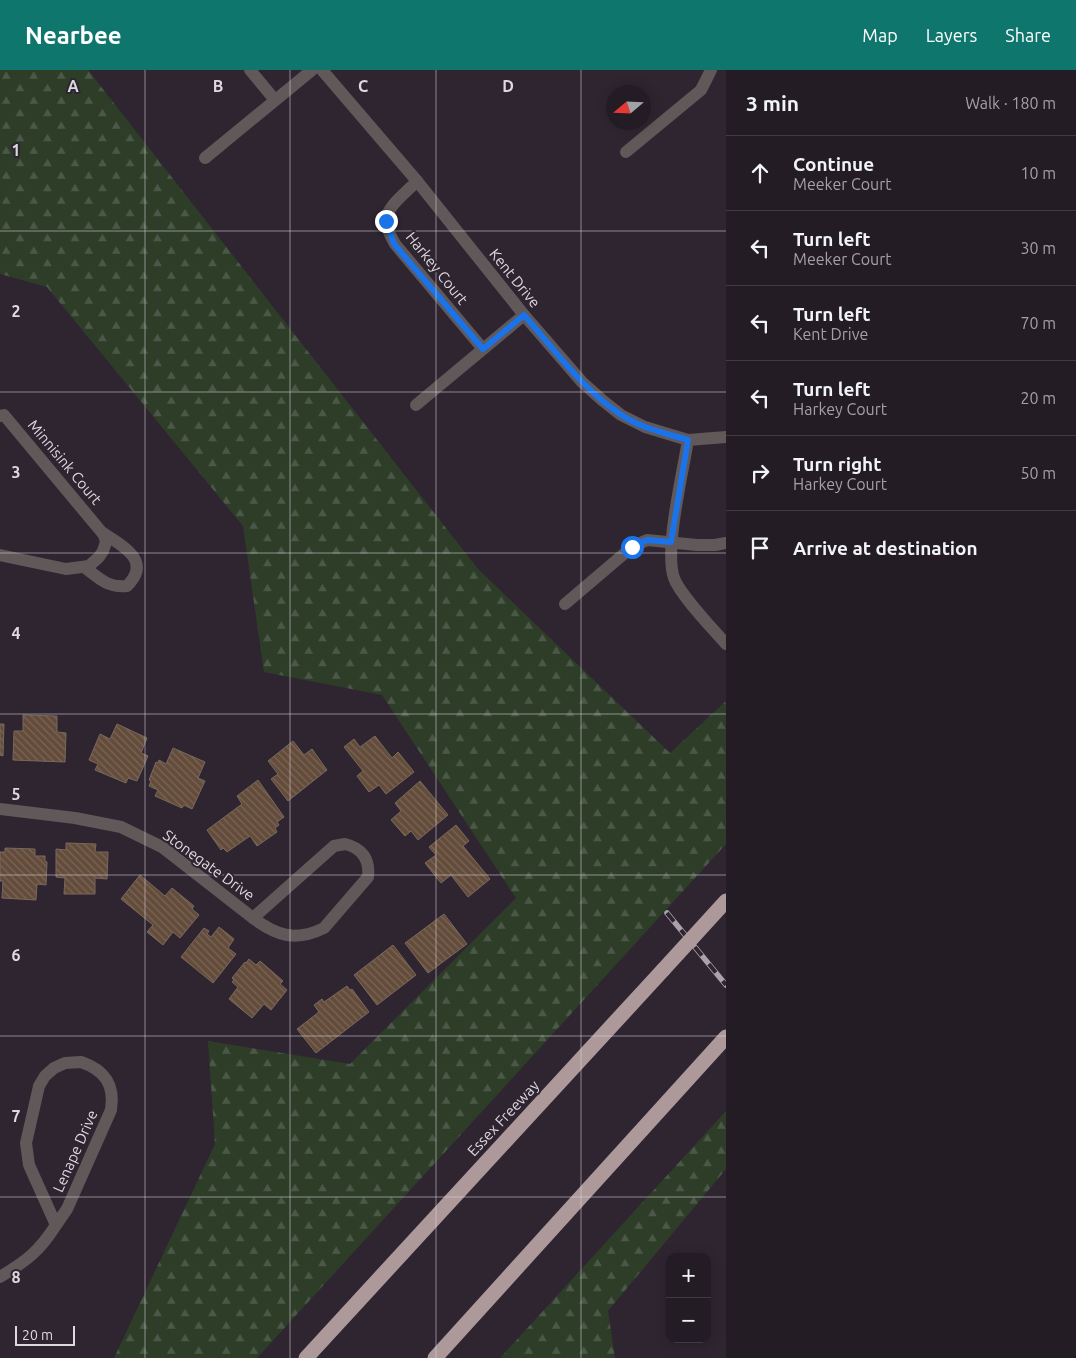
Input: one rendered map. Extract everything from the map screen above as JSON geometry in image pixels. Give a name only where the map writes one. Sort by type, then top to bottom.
[{"type":"highway","name":"Essex Freeway","points":[[306,1358],[726,901]]},
{"type":"highway","points":[[435,1358],[724,1039]]},
{"type":"street","points":[[250,70],[275,100]]},
{"type":"street","points":[[205,158],[312,70]]},
{"type":"street","name":"Kent Drive","points":[[322,70],[417,181],[524,315],[582,382],[621,415],[645,427],[688,440],[726,436]]},
{"type":"street","points":[[626,152],[701,90],[708,80],[711,70]]},
{"type":"street","name":"Harkey Court","points":[[417,181],[389,210],[386,221],[390,234],[394,244],[483,349]]},
{"type":"street","points":[[416,405],[524,315]]},
{"type":"street","name":"Minnisink Court","points":[[0,416],[4,415],[103,533],[123,546],[135,558],[138,568],[135,578],[127,586],[116,587],[105,583],[84,567]]},
{"type":"street","points":[[688,440],[671,542],[674,577],[681,589],[726,644]]},
{"type":"street","points":[[0,555],[66,569],[89,566],[99,558],[103,551],[106,542],[103,533]]},
{"type":"street","points":[[565,604],[632,547],[647,540],[714,546],[726,542]]},
{"type":"street","name":"Stonegate Drive","points":[[0,810],[75,818],[121,827],[162,847],[267,929],[282,935],[299,936],[314,933],[324,928],[368,877],[369,867],[364,855],[355,846],[344,844],[334,846],[253,918]]},
{"type":"street","name":"Lenape Drive","points":[[0,1277],[26,1261],[45,1244],[67,1209],[111,1110],[113,1098],[110,1086],[104,1076],[92,1066],[81,1062],[65,1063],[54,1068],[45,1076],[39,1086],[26,1143],[28,1164],[56,1226]]},
{"type":"green space","points":[[0,70],[88,70],[478,569],[670,753],[726,701],[726,844],[257,1358],[114,1358],[215,1144],[208,1041],[350,1064],[516,898],[382,695],[264,672],[243,526],[47,287],[0,274]]},
{"type":"green space","points":[[726,1111],[726,1169],[608,1311],[615,1358],[500,1358]]},
{"type":"building","points":[[23,715],[57,716],[57,732],[66,733],[65,762],[13,760],[14,731],[23,731]]},
{"type":"building","points":[[0,724],[4,724],[3,756],[0,755]]},
{"type":"building","points":[[117,724],[147,738],[141,753],[148,756],[137,781],[128,778],[126,783],[95,770],[98,764],[89,760],[100,734],[110,739]]},
{"type":"building","points":[[375,736],[392,758],[398,752],[414,772],[386,794],[379,785],[369,792],[357,776],[363,771],[344,747],[354,739],[360,747]]},
{"type":"building","points":[[293,741],[304,755],[312,749],[327,770],[288,801],[271,779],[278,774],[268,761]]},
{"type":"building","points":[[173,748],[205,762],[198,778],[205,781],[192,809],[184,805],[182,808],[155,796],[158,790],[149,786],[151,781],[149,780],[156,762],[158,763],[159,760],[166,764]]},
{"type":"building","points":[[258,780],[284,817],[277,822],[279,825],[275,828],[277,832],[257,846],[250,836],[227,852],[223,848],[221,850],[207,830],[242,804],[237,796]]},
{"type":"building","points":[[420,781],[448,815],[418,840],[411,831],[405,836],[391,820],[401,811],[395,803]]},
{"type":"building","points":[[456,825],[469,841],[463,846],[490,879],[468,897],[451,875],[441,883],[425,863],[436,855],[429,847]]},
{"type":"building","points":[[66,843],[96,844],[95,852],[108,852],[107,879],[95,878],[95,894],[64,894],[65,878],[56,877],[56,849],[66,850]]},
{"type":"building","points":[[5,848],[35,849],[35,856],[45,856],[45,861],[47,862],[46,885],[37,884],[36,900],[2,898],[3,881],[0,881],[0,852],[5,852]]},
{"type":"building","points":[[140,875],[165,896],[172,888],[194,906],[192,909],[199,915],[180,938],[173,932],[163,945],[147,932],[153,925],[121,899]]},
{"type":"building","points":[[444,914],[467,944],[428,973],[405,943]]},
{"type":"building","points":[[219,927],[234,939],[228,948],[236,954],[213,983],[181,957],[204,928],[209,931],[207,934],[211,937]]},
{"type":"building","points":[[393,945],[416,975],[377,1005],[354,975]]},
{"type":"building","points":[[249,959],[256,965],[260,961],[283,981],[280,984],[287,990],[271,1010],[264,1004],[252,1018],[229,999],[238,987],[232,982],[234,980],[232,978]]},
{"type":"building","points":[[347,986],[350,990],[352,989],[369,1012],[316,1053],[297,1029],[319,1012],[314,1005],[322,999],[324,1002]]},
{"type":"railway","points":[[667,913],[726,985]]},
{"type":"route","points":[[386,221],[394,244],[483,349],[524,315],[582,382],[621,415],[645,427],[688,440],[671,542],[647,540],[632,547]]}]
